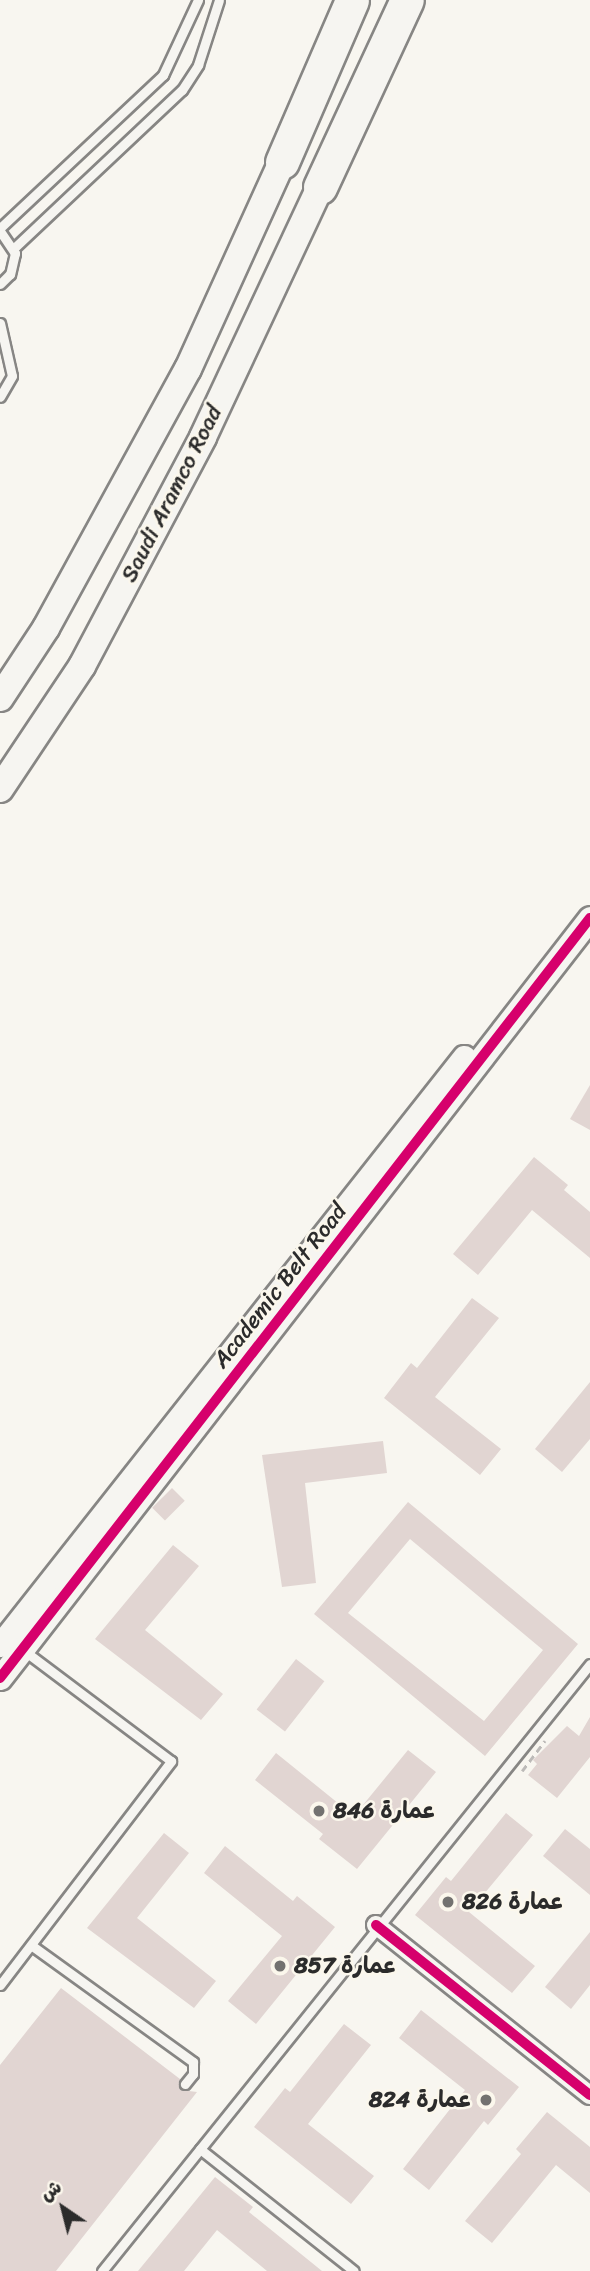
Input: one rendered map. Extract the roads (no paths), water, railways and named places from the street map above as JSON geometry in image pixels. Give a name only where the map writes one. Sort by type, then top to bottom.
[{"type":"highway","points":[[282,162],[339,32],[350,0]]},
{"type":"highway","points":[[320,187],[391,0]]},
{"type":"highway","points":[[320,187],[407,0]]},
{"type":"main road","name":"Saudi Aramco Road","points":[[0,698],[46,628],[188,369],[282,162]]},
{"type":"main road","name":"Saudi Aramco Road","points":[[0,789],[82,666],[203,437],[320,187]]},
{"type":"street","name":"Academic Belt Road","points":[[0,1645],[590,898]]},
{"type":"street","name":"Academic Belt Road","points":[[0,1678],[590,918]]},
{"type":"street","points":[[376,1925],[590,2095]]},
{"type":"lane","points":[[0,284],[14,264],[13,249],[0,230],[163,75],[198,0]]},
{"type":"lane","points":[[13,249],[182,90],[198,65],[219,0]]},
{"type":"lane","points":[[0,323],[12,376],[0,397]]},
{"type":"lane","points":[[0,1985],[171,1761],[23,1650]]},
{"type":"lane","points":[[102,2271],[376,1925],[590,1664]]},
{"type":"lane","points":[[30,1945],[193,2062],[193,2074],[186,2084]]},
{"type":"lane","points":[[200,2149],[354,2271]]},
{"type":"place","name":"عمارة 846","points":[[319,1811]]},
{"type":"place","name":"عمارة 826","points":[[448,1902]]},
{"type":"place","name":"عمارة 857","points":[[280,1966]]},
{"type":"place","name":"عمارة 824","points":[[486,2100]]}]
